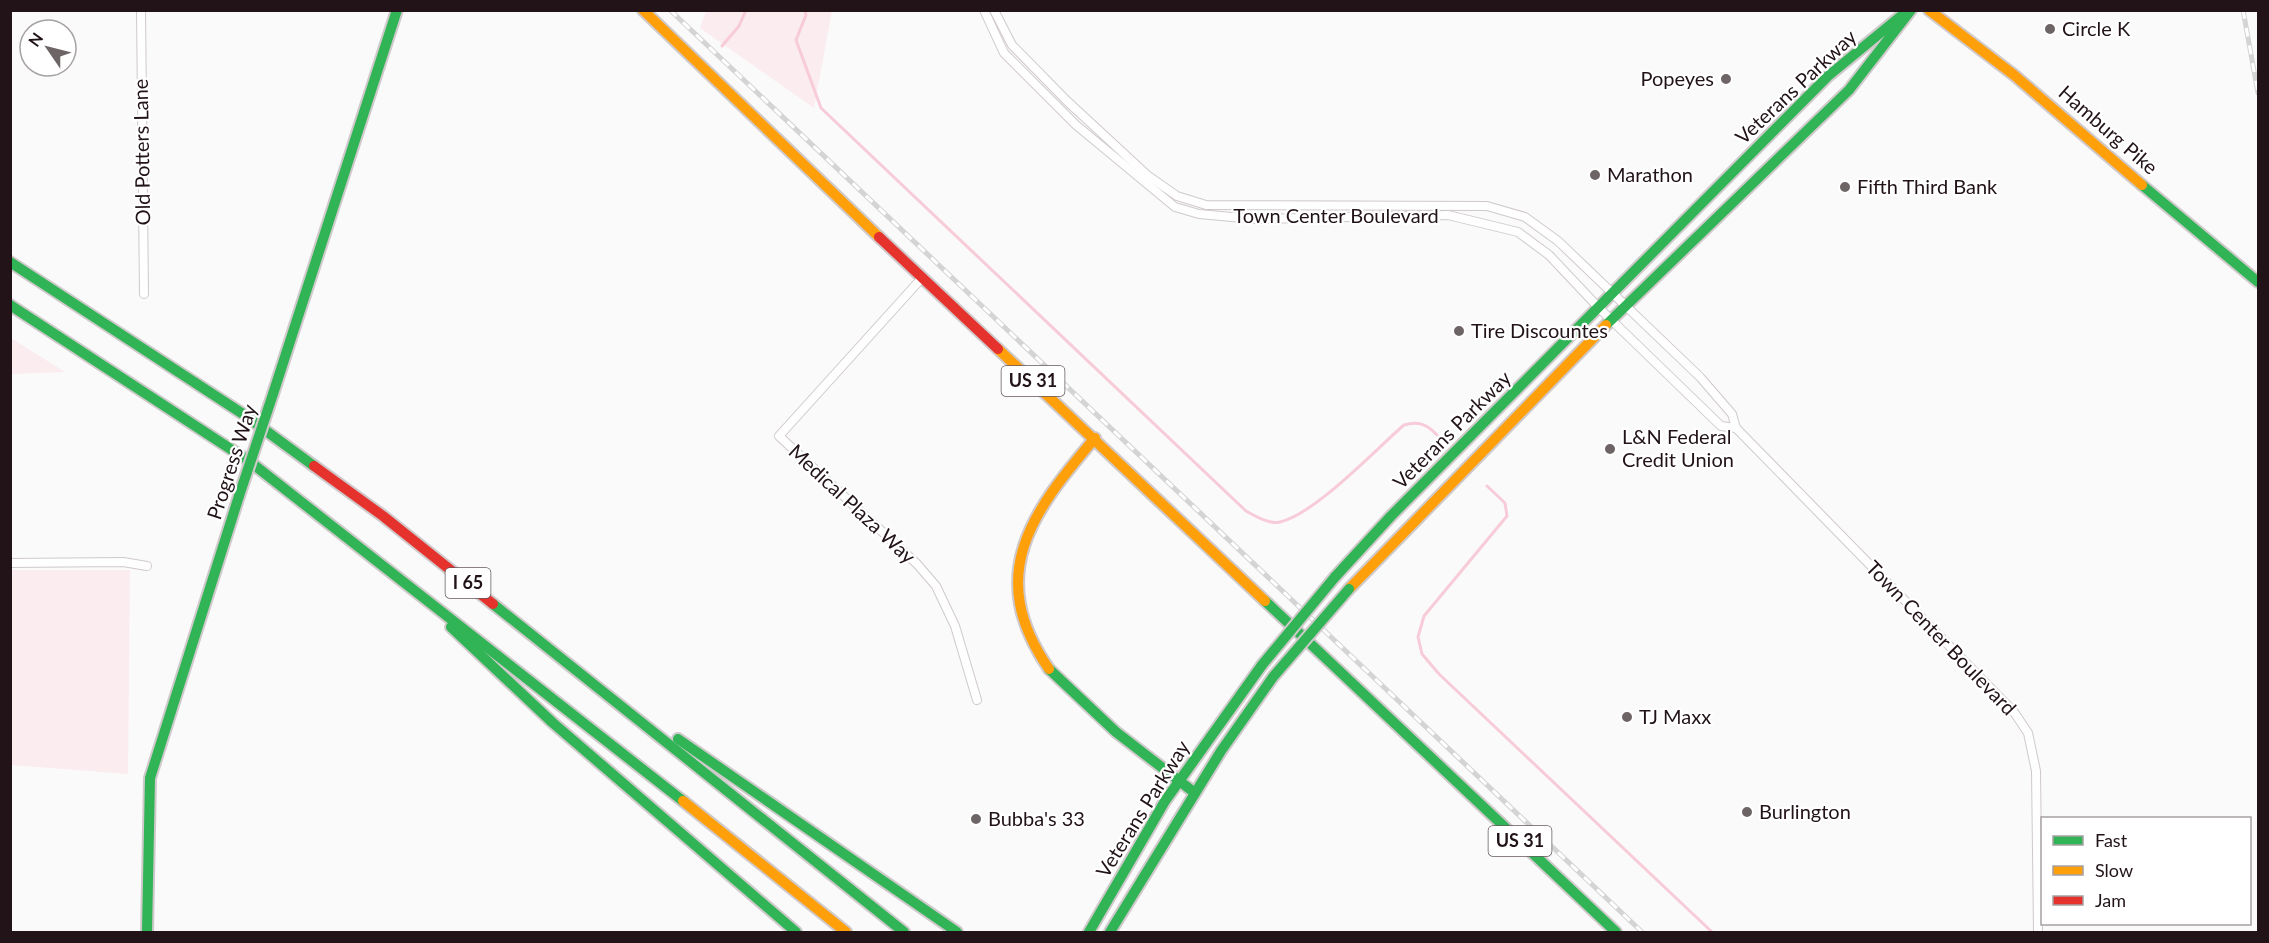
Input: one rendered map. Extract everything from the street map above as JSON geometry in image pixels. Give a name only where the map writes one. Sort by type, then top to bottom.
[{"type":"main road","name":"Progress Way","points":[[147,933],[150,778],[362,112],[397,10]]},
{"type":"main road","name":"US 31","points":[[644,10],[921,279],[1095,438],[1616,933]]},
{"type":"main road","name":"Veterans Parkway","points":[[1089,933],[1138,844],[1179,781],[1262,665],[1335,577],[1390,516],[1828,76],[1910,10]]},
{"type":"main road","name":"Veterans Parkway","points":[[1110,933],[1195,793],[1273,677],[1349,589],[1624,306],[1849,90],[1910,10]]},
{"type":"main road","name":"Hamburg Pike","points":[[1929,10],[1969,38],[2074,122],[2259,282]]},
{"type":"main road","name":"I 65","points":[[10,262],[261,427],[383,516],[904,933]]},
{"type":"main road","name":"I 65","points":[[10,305],[236,451],[385,564],[846,933]]},
{"type":"main road","points":[[1095,438],[1056,484],[1032,520],[1018,579],[1022,618],[1046,666],[1082,702],[1154,764],[1195,793]]},
{"type":"main road","points":[[385,564],[553,723],[796,933]]},
{"type":"main road","points":[[570,664],[957,933]]},
{"type":"street","name":"Old Potters Lane","points":[[141,10],[144,294]]},
{"type":"street","name":"Town Center Boulevard","points":[[984,10],[1004,53],[1077,125],[1175,207],[1199,214],[1254,219],[1448,215],[1518,232],[1549,255],[1599,308],[1721,426],[1736,428]]},
{"type":"street","name":"Town Center Boulevard","points":[[994,10],[1012,45],[1067,101],[1147,175],[1177,196],[1206,205],[1487,206],[1526,217],[1558,241],[1700,377],[1732,414],[1736,428],[2014,712],[2028,733],[2036,771],[2038,933]]},
{"type":"street","name":"Medical Plaza Way","points":[[921,279],[779,436],[917,564],[936,586],[955,626],[977,700]]},
{"type":"street","points":[[10,563],[123,562],[147,566]]},
{"type":"shaded area","points":[[706,11],[832,11],[814,108],[700,28]]},
{"type":"shaded area","points":[[11,338],[65,372],[11,374]]},
{"type":"shaded area","points":[[11,570],[130,570],[128,774],[11,765]]},
{"type":"waterway","points":[[722,46],[739,26],[746,10]]},
{"type":"waterway","points":[[805,10],[806,15],[796,40],[821,108],[1246,511],[1263,520],[1276,523],[1294,517],[1327,494],[1404,425],[1422,424],[1437,435]]},
{"type":"waterway","points":[[1487,486],[1505,503],[1507,516],[1424,616],[1418,637],[1422,654],[1439,674],[1712,932]]},
{"type":"railway","points":[[670,10],[1642,932]]},
{"type":"railway","points":[[2243,10],[2258,93]]},
{"type":"traffic: fast","points":[[273,394],[397,10]]},
{"type":"traffic: fast","points":[[1606,325],[1849,90],[1911,10]]},
{"type":"traffic: fast","points":[[1335,577],[1391,516],[1828,76],[1901,16]]},
{"type":"traffic: fast","points":[[2142,185],[2258,282]]},
{"type":"traffic: fast","points":[[10,262],[243,414],[314,466]]},
{"type":"traffic: fast","points":[[10,305],[249,461],[683,801]]},
{"type":"traffic: fast","points":[[239,496],[273,394]]},
{"type":"traffic: fast","points":[[147,932],[150,778],[239,496]]},
{"type":"traffic: fast","points":[[1262,665],[1335,577]]},
{"type":"traffic: fast","points":[[1273,677],[1349,589]]},
{"type":"traffic: fast","points":[[1265,601],[1616,932]]},
{"type":"traffic: fast","points":[[493,604],[904,932]]},
{"type":"traffic: fast","points":[[451,627],[553,723],[796,932]]},
{"type":"traffic: fast","points":[[1089,932],[1165,801],[1262,665]]},
{"type":"traffic: fast","points":[[1049,669],[1116,732],[1195,793]]},
{"type":"traffic: fast","points":[[1110,932],[1221,751],[1273,677]]},
{"type":"traffic: fast","points":[[678,739],[957,932]]},
{"type":"traffic: slow","points":[[643,10],[879,237]]},
{"type":"traffic: slow","points":[[1929,10],[2014,75],[2142,185]]},
{"type":"traffic: slow","points":[[1349,589],[1606,325]]},
{"type":"traffic: slow","points":[[998,349],[1265,601]]},
{"type":"traffic: slow","points":[[1049,669],[1030,635],[1020,604],[1018,574],[1024,546],[1036,519],[1052,492],[1095,438]]},
{"type":"traffic: slow","points":[[683,801],[846,932]]},
{"type":"traffic: jam","points":[[879,237],[998,349]]},
{"type":"traffic: jam","points":[[314,466],[383,516],[493,604]]},
{"type":"place","name":"Circle K","points":[[2050,29]]},
{"type":"place","name":"Popeyes","points":[[1726,79]]},
{"type":"place","name":"Marathon","points":[[1595,175]]},
{"type":"place","name":"Fifth Third Bank","points":[[1845,187]]},
{"type":"place","name":"Tire Discountes","points":[[1459,331]]},
{"type":"place","name":"L&N Federal Credit Union","points":[[1610,449]]},
{"type":"place","name":"TJ Maxx","points":[[1627,717]]},
{"type":"place","name":"Burlington","points":[[1747,812]]},
{"type":"place","name":"Bubba's 33","points":[[976,819]]}]
